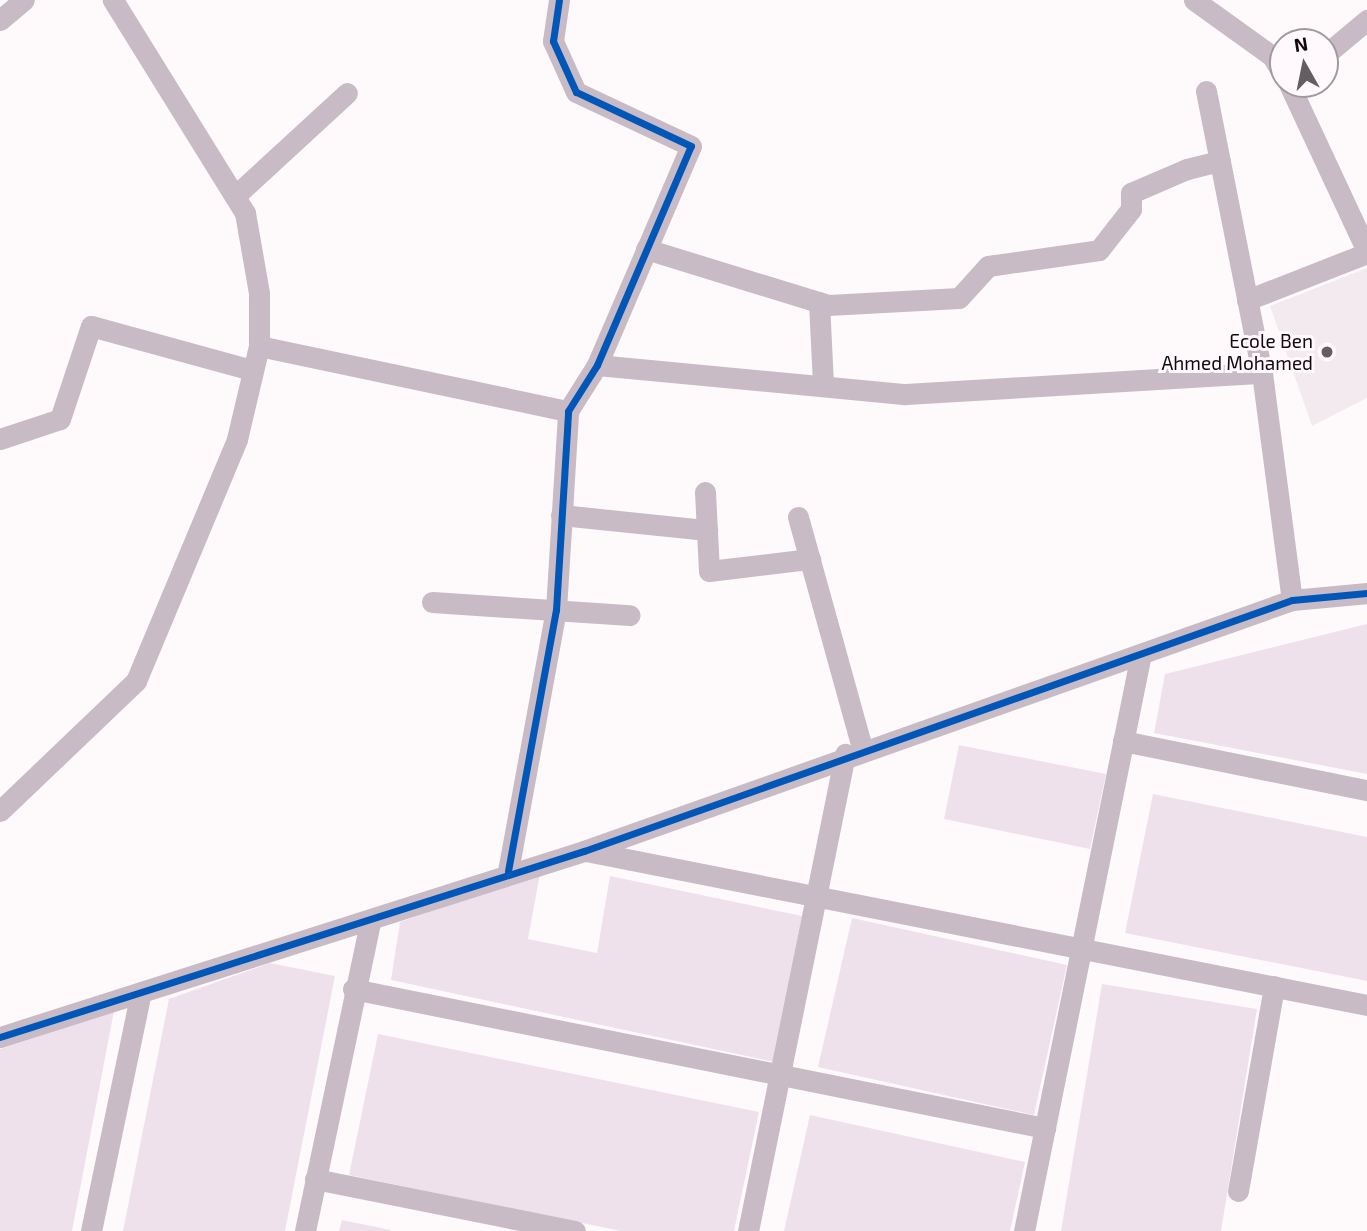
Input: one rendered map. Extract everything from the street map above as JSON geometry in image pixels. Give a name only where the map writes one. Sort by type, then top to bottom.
[{"type":"street","points":[[0,20],[24,0]]},
{"type":"street","points":[[0,811],[136,681],[237,439],[259,346],[259,293],[245,213],[113,0]]},
{"type":"street","points":[[508,871],[556,610],[568,411],[597,365],[691,146],[576,92],[553,41],[559,0]]},
{"type":"street","points":[[1194,0],[1269,54]]},
{"type":"street","points":[[1339,43],[1367,20]]},
{"type":"street","points":[[1206,91],[1262,373],[1292,600]]},
{"type":"street","points":[[235,196],[347,93]]},
{"type":"street","points":[[1247,300],[1367,252],[1296,98]]},
{"type":"street","points":[[646,249],[820,302],[959,298],[988,265],[1099,250],[1130,209],[1131,193],[1220,161]]},
{"type":"street","points":[[820,302],[823,384]]},
{"type":"street","points":[[0,439],[60,418],[91,326],[252,370]]},
{"type":"street","points":[[259,346],[568,411]]},
{"type":"street","points":[[597,365],[823,384],[906,394],[1262,373]]},
{"type":"street","points":[[705,492],[709,572],[810,559]]},
{"type":"street","points":[[561,515],[707,530]]},
{"type":"street","points":[[748,1231],[817,894],[854,751],[798,517]]},
{"type":"street","points":[[0,1037],[370,922],[508,871],[584,850],[854,751],[1292,600],[1367,593]]},
{"type":"street","points":[[432,602],[629,615]]},
{"type":"street","points":[[1024,1231],[1141,654]]},
{"type":"street","points":[[1123,741],[1367,790]]},
{"type":"street","points":[[584,850],[1367,1005]]},
{"type":"street","points":[[305,1231],[352,989],[370,922]]},
{"type":"street","points":[[1238,1191],[1274,986]]},
{"type":"street","points":[[352,989],[1045,1128]]},
{"type":"street","points":[[90,1231],[141,992]]},
{"type":"street","points":[[315,1179],[575,1231]]},
{"type":"shaded area","name":"Ecole Ben Ahmed Mohamed","points":[[1367,268],[1367,398],[1312,426],[1270,306]]},
{"type":"building","points":[[1367,624],[1367,774],[1154,733],[1165,674]]},
{"type":"building","points":[[959,745],[1106,774],[1090,849],[944,819]]},
{"type":"building","points":[[1153,794],[1367,837],[1367,981],[1125,933]]},
{"type":"building","points":[[540,874],[528,939],[597,953],[610,876],[802,916],[774,1062],[391,980],[400,922]]},
{"type":"building","points":[[852,918],[1067,965],[1034,1115],[818,1067]]},
{"type":"building","points":[[270,963],[335,976],[285,1231],[123,1231],[169,999]]},
{"type":"building","points":[[1102,984],[1257,1009],[1221,1231],[1061,1231]]},
{"type":"building","points":[[114,1011],[72,1231],[0,1231],[0,1049]]},
{"type":"building","points":[[378,1034],[759,1112],[734,1231],[621,1231],[349,1175]]},
{"type":"building","points":[[810,1115],[1025,1162],[1010,1231],[784,1231]]},
{"type":"building","points":[[342,1220],[391,1230],[339,1231]]},
{"type":"cycle path","points":[[508,871],[556,610],[568,411],[597,365],[691,146],[576,92],[553,41],[559,0]]},
{"type":"cycle path","points":[[0,1037],[584,851],[1292,600],[1367,593]]},
{"type":"place","name":"Ecole Ben Ahmed Mohamed","points":[[1327,352]]}]
